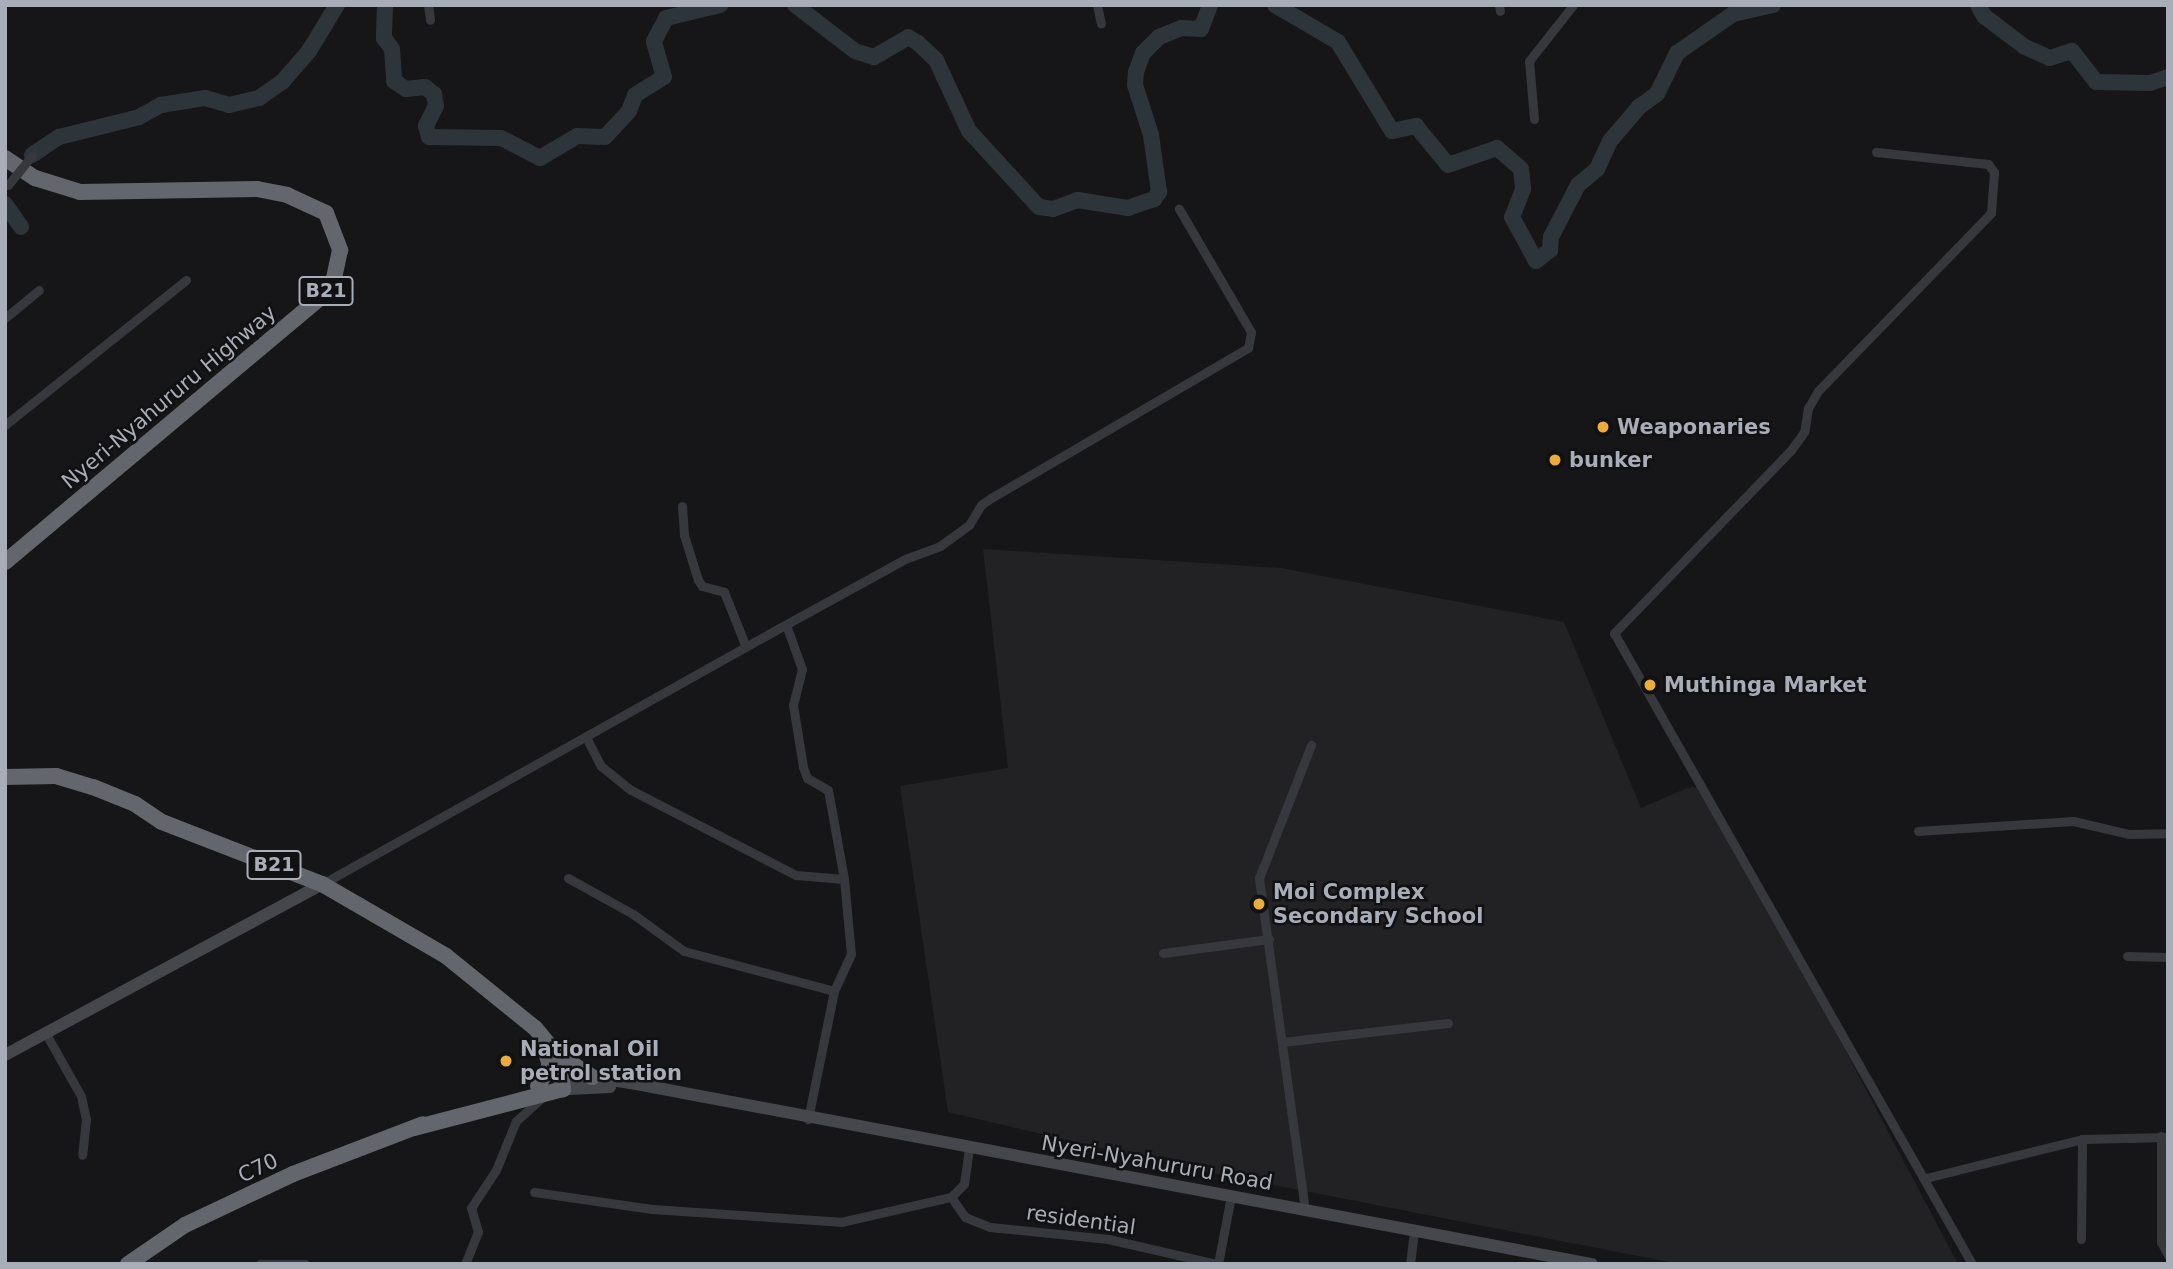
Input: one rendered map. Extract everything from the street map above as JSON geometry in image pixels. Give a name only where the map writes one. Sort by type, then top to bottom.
[{"type":"highway","name":"Nyeri-Nyahururu Highway","points":[[5,158],[35,178],[80,192],[257,189],[296,197],[326,213],[340,250],[333,283],[314,304],[5,562]]},
{"type":"highway","name":"B21","points":[[5,777],[56,776],[93,787],[135,804],[162,822],[323,884],[406,929],[517,1016],[554,1057],[592,1077]]},
{"type":"highway","points":[[553,1087],[549,1072],[554,1057]]},
{"type":"highway","points":[[553,1087],[554,1057]]},
{"type":"highway","name":"C70","points":[[128,1264],[186,1225],[293,1174],[474,1102],[553,1087]]},
{"type":"main road","points":[[5,1055],[323,884]]},
{"type":"main road","name":"Nyeri-Nyahururu Road","points":[[553,1087],[592,1077],[1592,1264]]},
{"type":"main road","name":"Nyeri-Nyahururu Road","points":[[553,1087],[598,1086],[714,1100]]},
{"type":"street","points":[[428,5],[430,20]]},
{"type":"street","points":[[1097,5],[1101,24]]},
{"type":"street","points":[[1534,119],[1529,61],[1573,5]]},
{"type":"street","points":[[1875,152],[1988,163],[1994,172],[1991,214],[1818,391],[1808,408],[1804,432],[1791,450],[1614,633],[1926,1178],[1972,1264]]},
{"type":"street","points":[[8,185],[32,155]]},
{"type":"street","points":[[323,884],[587,739],[905,559],[940,546],[970,525],[981,505],[990,498],[1248,348],[1251,332],[1178,209]]},
{"type":"street","points":[[5,425],[186,280]]},
{"type":"street","points":[[5,318],[39,290]]},
{"type":"street","points":[[682,506],[684,536],[698,580],[705,587],[724,592],[746,647]]},
{"type":"street","points":[[786,625],[802,669],[793,705],[804,772],[828,790],[844,878],[851,954],[834,991],[808,1119]]},
{"type":"street","points":[[587,739],[601,766],[631,790],[796,874],[844,878]]},
{"type":"street","points":[[1305,1210],[1259,878],[1311,744]]},
{"type":"street","points":[[1918,831],[2073,821],[2129,834],[2168,833]]},
{"type":"street","points":[[568,878],[633,914],[684,951],[834,991]]},
{"type":"street","points":[[1163,953],[1269,939]]},
{"type":"street","points":[[2127,956],[2168,957]]},
{"type":"street","points":[[1282,1042],[1448,1023]]},
{"type":"street","points":[[46,1034],[81,1096],[86,1119],[82,1155]]},
{"type":"street","points":[[465,1264],[478,1232],[471,1208],[496,1170],[516,1121],[553,1087]]},
{"type":"street","points":[[1926,1178],[2082,1139],[2164,1136],[2161,1242],[2168,1255]]},
{"type":"street","points":[[2081,1239],[2082,1139]]},
{"type":"street","points":[[534,1192],[652,1209],[841,1222],[951,1197],[964,1184],[969,1149]]},
{"type":"street","points":[[1217,1264],[1231,1196]]},
{"type":"street","name":"residential","points":[[951,1197],[965,1217],[990,1227],[1108,1239],[1217,1264]]},
{"type":"street","points":[[1410,1264],[1414,1230]]},
{"type":"street","points":[[260,1264],[305,1264]]},
{"type":"shaded area","name":"Moi Complex Secondary School","points":[[983,549],[1281,568],[1564,622],[1641,808],[1687,788],[1706,786],[1958,1264],[1679,1264],[1186,1168],[948,1112],[900,786],[1008,768]]},
{"type":"waterway","points":[[32,155],[59,137],[139,117],[161,105],[205,98],[229,105],[259,98],[283,81],[309,51],[337,5]]},
{"type":"waterway","points":[[385,5],[384,38],[392,49],[394,81],[406,89],[425,87],[434,94],[436,106],[426,126],[429,137],[501,138],[540,158],[577,136],[605,137],[629,111],[635,95],[664,77],[654,41],[666,18],[720,5]]},
{"type":"waterway","points":[[795,5],[855,51],[874,57],[908,37],[918,43],[936,60],[969,131],[1039,207],[1053,209],[1078,200],[1128,208],[1154,199],[1159,192],[1151,135],[1135,85],[1136,72],[1143,53],[1159,37],[1181,28],[1201,29],[1210,5]]},
{"type":"waterway","points":[[1275,5],[1338,42],[1392,131],[1416,126],[1448,165],[1497,148],[1521,169],[1523,189],[1512,217],[1536,261],[1550,250],[1551,237],[1578,185],[1597,169],[1610,141],[1639,107],[1657,94],[1677,53],[1733,14],[1773,5]]},
{"type":"waterway","points":[[1978,5],[1984,16],[2025,47],[2050,58],[2072,51],[2096,82],[2150,83],[2168,77]]},
{"type":"waterway","points":[[5,204],[21,227]]},
{"type":"place","name":"Weaponaries","points":[[1603,427]]},
{"type":"place","name":"bunker","points":[[1555,460]]},
{"type":"place","name":"Muthinga Market","points":[[1650,685]]},
{"type":"place","name":"Moi Complex Secondary School","points":[[1259,904]]},
{"type":"place","name":"National Oil petrol station","points":[[506,1061]]}]
